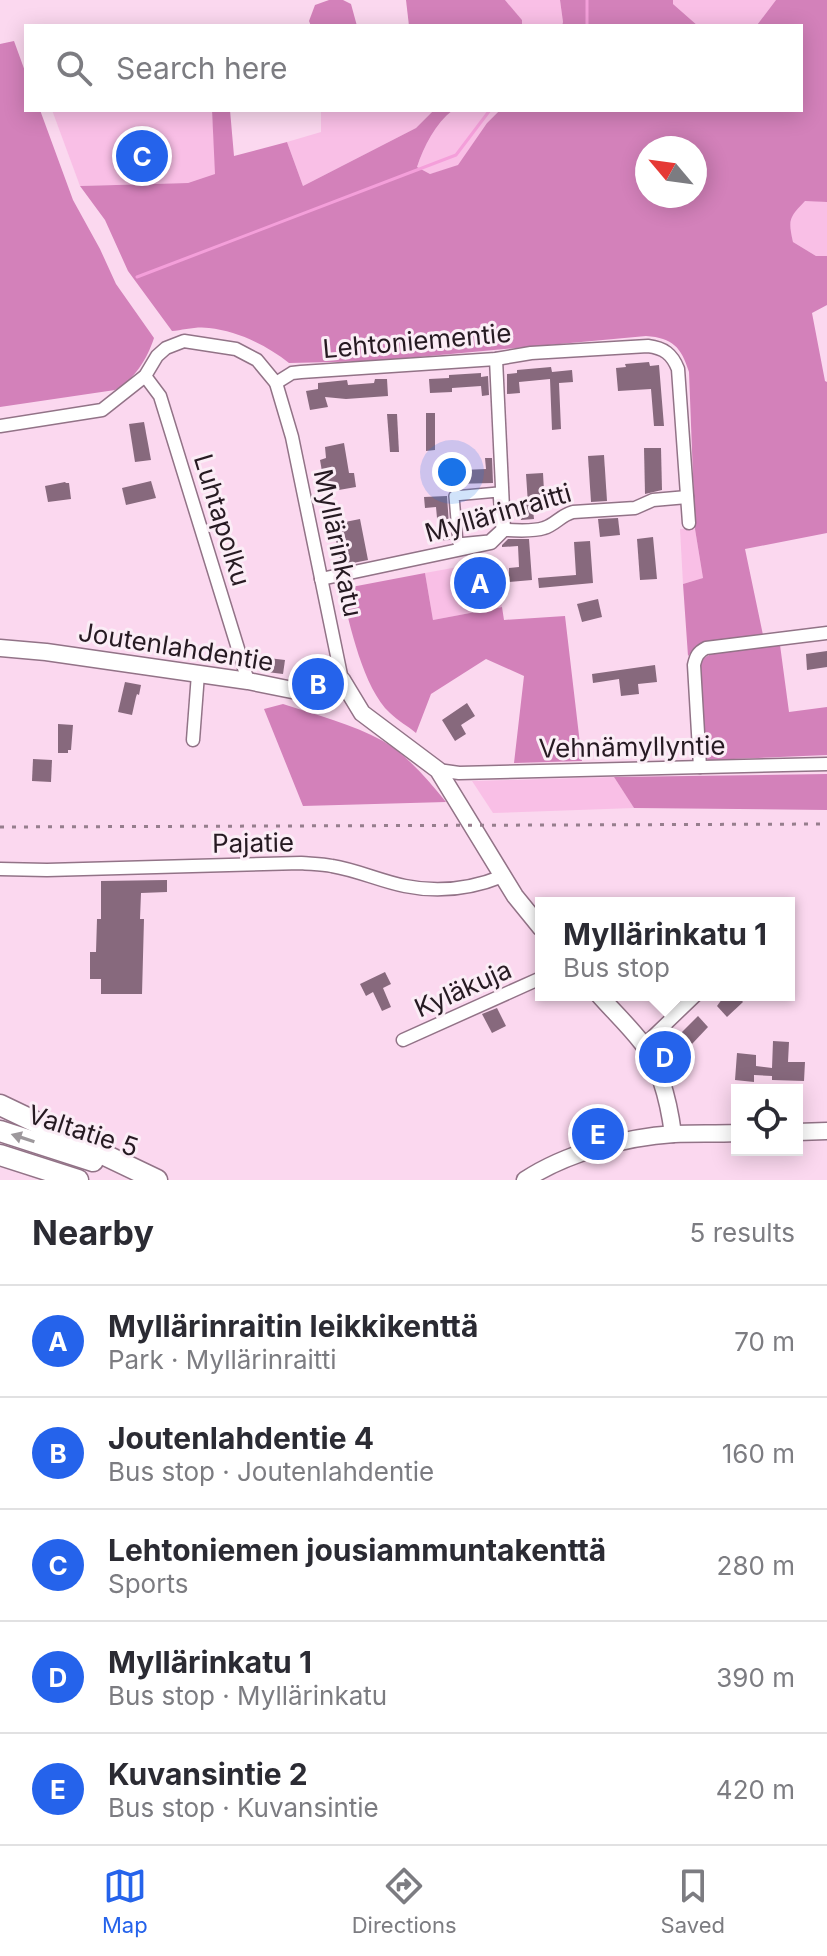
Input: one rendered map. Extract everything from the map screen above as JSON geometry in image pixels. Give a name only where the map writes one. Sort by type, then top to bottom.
[{"type":"highway","points":[[0,1105],[157,1180]]},
{"type":"highway","name":"Valtatie 5","points":[[0,1131],[150,1180]]},
{"type":"highway","name":"Valtatie 5","points":[[0,1155],[78,1180]]},
{"type":"street","points":[[0,426],[102,410],[145,376],[166,348],[184,341],[236,349],[257,360],[276,383]]},
{"type":"street","name":"Lehtoniementie","points":[[276,383],[292,373],[301,372],[496,359],[531,353],[658,348],[674,358],[678,369],[687,497]]},
{"type":"street","points":[[496,359],[504,530]]},
{"type":"street","name":"Luhtapolku","points":[[145,376],[160,396],[248,681]]},
{"type":"street","name":"Myllärinkatu","points":[[276,383],[292,437],[342,680],[362,713],[438,770],[515,896],[535,921]]},
{"type":"street","points":[[498,492],[501,529],[489,540],[458,543],[454,496],[498,492]]},
{"type":"street","points":[[687,497],[689,523]]},
{"type":"street","name":"Myllärinraitti","points":[[321,579],[491,543],[504,530],[541,529],[573,512],[635,508],[653,500],[687,497]]},
{"type":"street","points":[[700,767],[694,665],[700,651],[827,633]]},
{"type":"street","name":"Joutenlahdentie","points":[[0,648],[248,681],[312,694],[342,680]]},
{"type":"street","points":[[193,740],[198,674]]},
{"type":"street","name":"Vehnämyllyntie","points":[[438,770],[459,773],[827,764]]},
{"type":"street","name":"Pajatie","points":[[0,869],[301,863],[332,865],[405,886],[433,889],[463,889],[503,876]]},
{"type":"street","name":"Kyläkuja","points":[[403,1040],[535,981]]},
{"type":"street","points":[[604,1001],[644,1045],[659,1076],[670,1110],[673,1134]]},
{"type":"street","points":[[644,1045],[690,1001]]},
{"type":"street","points":[[803,1132],[827,1131]]},
{"type":"street","points":[[525,1180],[578,1155],[615,1144],[673,1134],[731,1133]]},
{"type":"shaded area","points":[[329,0],[343,0],[351,4],[356,24],[310,24],[315,5]]},
{"type":"shaded area","points":[[406,0],[505,0],[522,20],[522,24],[409,24]]},
{"type":"shaded area","points":[[505,0],[560,0],[562,24],[522,24]]},
{"type":"shaded area","points":[[560,0],[673,0],[673,4],[696,24],[562,24]]},
{"type":"shaded area","points":[[673,0],[776,0],[758,24],[696,24],[673,4]]},
{"type":"shaded area","points":[[776,0],[827,0],[827,202],[805,201],[790,223],[793,242],[816,256],[827,256],[827,305],[812,313],[827,382],[827,533],[745,549],[763,635],[701,643],[688,656],[683,584],[703,578],[695,529],[689,372],[675,345],[646,336],[375,361],[289,363],[262,345],[231,332],[204,328],[172,331],[128,271],[105,220],[80,186],[188,183],[215,174],[212,112],[230,112],[234,156],[287,142],[303,186],[416,128],[432,112],[451,112],[427,143],[417,167],[430,174],[458,165],[498,112],[803,112],[803,24],[758,24]]},
{"type":"shaded area","points":[[14,41],[24,68],[24,112],[41,112],[73,200],[116,284],[154,338],[139,368],[115,390],[0,407],[0,44]]},
{"type":"shaded area","points":[[53,112],[212,112],[216,174],[188,183],[80,186]]},
{"type":"shaded area","points":[[321,112],[432,112],[416,128],[303,186],[287,142],[321,132]]},
{"type":"shaded area","points":[[451,112],[498,112],[458,166],[430,174],[417,167],[427,143]]},
{"type":"shaded area","points":[[805,200],[827,202],[827,256],[816,256],[793,242],[791,219]]},
{"type":"shaded area","points":[[680,529],[695,529],[703,578],[683,584]]},
{"type":"shaded area","points":[[496,560],[502,607],[433,620],[425,573]]},
{"type":"shaded area","points":[[425,573],[433,620],[502,607],[504,620],[565,616],[582,761],[514,763],[524,676],[486,659],[431,694],[416,733],[393,716],[381,702],[365,672],[341,589]]},
{"type":"shaded area","points":[[780,645],[789,712],[827,707],[827,755],[708,760],[703,756],[699,665],[711,654]]},
{"type":"shaded area","points":[[283,704],[383,741],[409,761],[446,802],[303,806],[264,709]]},
{"type":"shaded area","points":[[827,774],[827,810],[634,808],[614,777]]},
{"type":"shaded area","points":[[614,777],[634,808],[493,813],[472,781]]},
{"type":"building","points":[[649,362],[650,366],[659,365],[664,426],[654,426],[651,389],[618,391],[616,368]]},
{"type":"building","points":[[551,367],[552,372],[572,370],[573,382],[559,383],[561,429],[552,430],[550,379],[519,382],[520,393],[507,394],[507,374]]},
{"type":"building","points":[[481,373],[481,377],[488,376],[489,395],[482,396],[481,386],[430,393],[429,379]]},
{"type":"building","points":[[375,379],[387,379],[388,396],[325,397],[328,407],[310,410],[306,391],[318,389],[318,383],[347,380],[348,385],[374,383]]},
{"type":"building","points":[[426,413],[435,413],[435,450],[426,451]]},
{"type":"building","points":[[387,414],[397,414],[399,452],[390,452]]},
{"type":"building","points":[[144,422],[151,460],[135,462],[129,424]]},
{"type":"building","points":[[344,443],[349,473],[354,473],[356,487],[333,491],[332,482],[324,483],[320,460],[326,458],[325,447]]},
{"type":"building","points":[[644,448],[661,448],[662,490],[645,494]]},
{"type":"building","points":[[604,455],[607,501],[591,502],[588,456]]},
{"type":"building","points":[[485,458],[492,458],[493,483],[453,484],[452,460],[461,459],[462,470],[486,469]]},
{"type":"building","points":[[543,473],[545,509],[533,510],[534,519],[521,520],[520,505],[528,504],[526,474]]},
{"type":"building","points":[[151,481],[156,498],[126,505],[122,488]]},
{"type":"building","points":[[69,483],[71,499],[48,502],[45,486]]},
{"type":"building","points":[[447,496],[450,540],[427,541],[426,530],[438,529],[436,507],[425,508],[424,497]]},
{"type":"building","points":[[618,518],[620,535],[600,537],[598,519]]},
{"type":"building","points":[[360,519],[368,560],[348,564],[347,557],[340,559],[335,536],[342,534],[340,523]]},
{"type":"building","points":[[653,537],[657,579],[640,580],[637,539]]},
{"type":"building","points":[[508,539],[529,539],[532,580],[509,582],[509,568],[519,567],[518,546],[502,547]]},
{"type":"building","points":[[590,541],[593,583],[539,588],[538,578],[576,575],[574,542]]},
{"type":"building","points":[[598,599],[602,617],[582,622],[577,604]]},
{"type":"building","points":[[827,651],[827,667],[807,670],[806,654]]},
{"type":"building","points":[[260,657],[285,660],[283,674],[259,671]]},
{"type":"building","points":[[655,665],[657,682],[638,684],[639,694],[621,696],[619,679],[593,683],[592,674]]},
{"type":"building","points":[[125,682],[141,685],[132,715],[118,712]]},
{"type":"building","points":[[467,703],[475,716],[461,725],[466,734],[455,741],[442,720]]},
{"type":"building","points":[[58,724],[73,725],[71,750],[68,753],[58,753]]},
{"type":"building","points":[[33,759],[52,760],[51,782],[32,781]]},
{"type":"building","points":[[167,880],[167,892],[141,893],[140,919],[144,919],[142,994],[101,994],[101,979],[90,979],[90,952],[96,952],[97,919],[101,919],[101,881]]},
{"type":"building","points":[[385,972],[391,984],[383,988],[391,1007],[382,1011],[373,992],[366,996],[360,984]]},
{"type":"building","points":[[721,1001],[743,1002],[727,1017],[717,1006]]},
{"type":"building","points":[[497,1008],[506,1026],[492,1033],[482,1014]]},
{"type":"building","points":[[698,1016],[708,1027],[692,1044],[681,1033]]},
{"type":"building","points":[[773,1041],[789,1042],[788,1062],[805,1062],[804,1081],[772,1080],[772,1076],[754,1075],[754,1082],[735,1080],[737,1053],[756,1055],[756,1066],[772,1068]]},
{"type":"waterway","points":[[587,0],[587,24]]},
{"type":"waterway","points":[[137,277],[456,155],[488,112]]},
{"type":"railway","points":[[0,827],[827,824]]},
{"type":"place","name":"Lehtoniemen jousiammuntakenttä","points":[[142,156]]},
{"type":"place","name":"Myllärinraitin leikkikenttä","points":[[480,583]]},
{"type":"place","name":"Joutenlahdentie 4","points":[[318,684]]},
{"type":"place","name":"Myllärinkatu 1","points":[[665,1057]]},
{"type":"place","name":"Kuvansintie 2","points":[[598,1134]]}]
